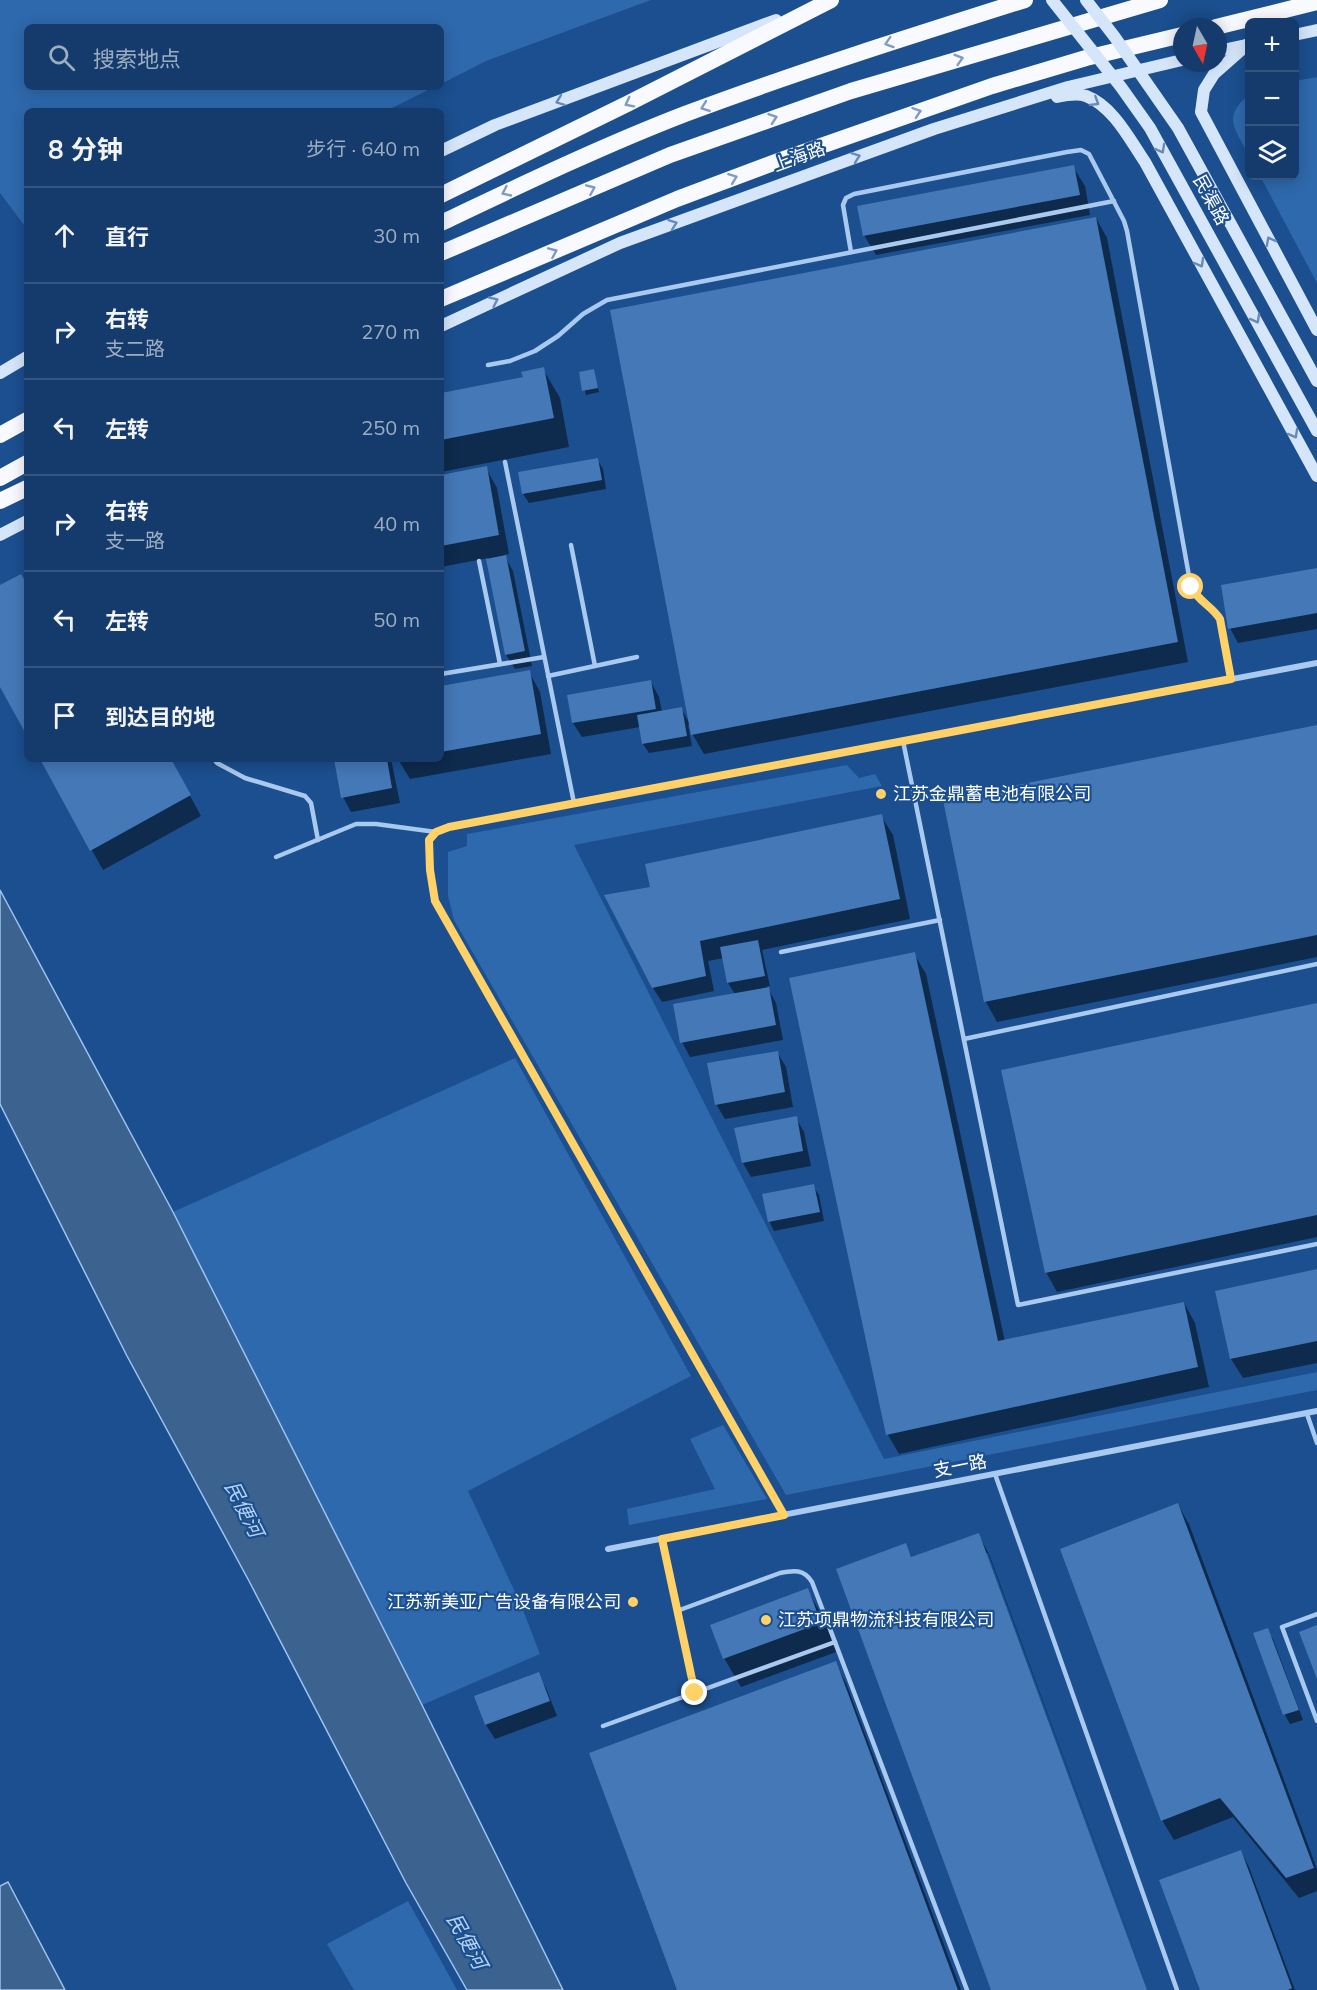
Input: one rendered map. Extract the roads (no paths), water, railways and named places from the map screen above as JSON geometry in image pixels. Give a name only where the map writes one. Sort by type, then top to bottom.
[{"type":"highway","points":[[444,194],[831,0]]},
{"type":"highway","points":[[444,222],[589,154],[684,115],[826,63],[1025,0]]},
{"type":"highway","points":[[444,252],[670,154],[851,91],[1160,0]]},
{"type":"highway","points":[[1227,24],[1317,2]]},
{"type":"highway","points":[[444,298],[677,199],[781,160],[992,86],[1086,58],[1173,37]]},
{"type":"highway","points":[[0,435],[24,422]]},
{"type":"highway","points":[[0,478],[24,465]]},
{"type":"highway","points":[[0,501],[24,489]]},
{"type":"main road","points":[[444,150],[495,125],[831,0]]},
{"type":"main road","name":"民渠路","points":[[1053,0],[1150,128],[1317,431]]},
{"type":"main road","name":"民渠路","points":[[1086,0],[1178,128],[1317,381]]},
{"type":"main road","points":[[1299,34],[1317,30]]},
{"type":"main road","points":[[1227,49],[1245,45]]},
{"type":"main road","points":[[1245,47],[1214,74],[1204,90],[1201,112],[1317,330]]},
{"type":"main road","name":"上海路","points":[[444,325],[620,243],[934,129],[1068,87],[1173,62]]},
{"type":"main road","points":[[1018,103],[1069,95],[1084,95],[1102,105],[1121,127],[1145,162],[1317,476]]},
{"type":"main road","points":[[0,373],[24,359]]},
{"type":"main road","points":[[0,535],[24,523]]},
{"type":"street","points":[[436,832],[449,827],[574,803],[1317,663]]},
{"type":"street","name":"支一路","points":[[608,1549],[1317,1412]]},
{"type":"lane","points":[[851,252],[843,205],[846,198],[854,194],[1067,152],[1081,150],[1089,154],[1127,231],[1191,587],[1196,596],[1216,612],[1220,619],[1231,679]]},
{"type":"lane","points":[[488,365],[510,361],[535,351],[558,336],[583,314],[607,300],[1114,201]]},
{"type":"lane","points":[[505,462],[574,803]]},
{"type":"lane","points":[[571,545],[595,666]]},
{"type":"lane","points":[[479,561],[501,664]]},
{"type":"lane","points":[[444,674],[544,657]]},
{"type":"lane","points":[[548,676],[637,657]]},
{"type":"lane","points":[[903,741],[1018,1305],[1317,1244]]},
{"type":"lane","points":[[216,762],[245,778],[305,796],[311,803],[318,840]]},
{"type":"lane","points":[[276,857],[356,824],[376,824],[436,832]]},
{"type":"lane","points":[[436,832],[429,840],[430,870],[435,901],[784,1515]]},
{"type":"lane","points":[[781,952],[940,920]]},
{"type":"lane","points":[[964,1039],[1317,964]]},
{"type":"lane","points":[[1307,1413],[1317,1443]]},
{"type":"lane","points":[[996,1474],[1177,1990]]},
{"type":"lane","points":[[662,1539],[695,1693]]},
{"type":"lane","points":[[677,1611],[780,1573],[795,1570],[802,1571],[808,1576],[967,1990]]},
{"type":"lane","points":[[1317,1614],[1282,1627],[1317,1721]]},
{"type":"lane","points":[[603,1726],[835,1642]]},
{"type":"water","name":"民便河","points":[[0,890],[173,1212],[563,1990],[467,1990],[406,1883],[249,1581],[127,1356],[0,1104]]},
{"type":"water","points":[[8,1882],[65,1990],[0,1990],[0,1886]]},
{"type":"place","name":"江苏金鼎蓄电池有限公司","points":[[881,794]]},
{"type":"place","name":"江苏新美亚广告设备有限公司","points":[[633,1602]]},
{"type":"place","name":"江苏项鼎物流科技有限公司","points":[[766,1620]]}]
